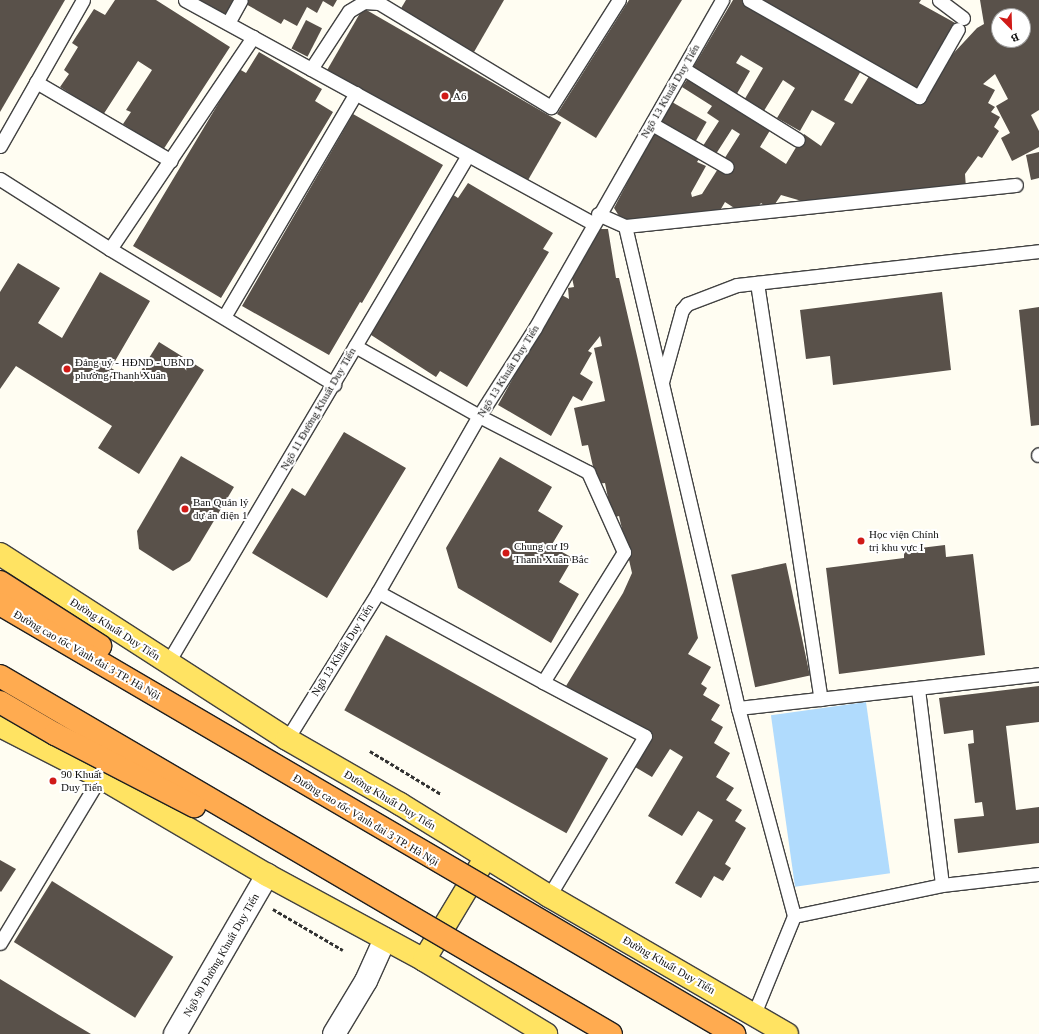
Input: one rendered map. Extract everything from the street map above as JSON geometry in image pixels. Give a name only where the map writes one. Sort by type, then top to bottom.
[{"type":"highway","points":[[0,582],[445,867]]},
{"type":"highway","name":"Đường cao tốc Vành đai 3 TP. Hà Nội","points":[[0,604],[445,867],[734,1034]]},
{"type":"highway","points":[[0,676],[413,920],[611,1034]]},
{"type":"highway","points":[[0,702],[55,734],[413,920]]},
{"type":"main road","name":"Đường Khuất Duy Tiến","points":[[0,554],[168,664],[287,739],[400,804],[485,858],[549,896],[787,1034]]},
{"type":"main road","points":[[0,726],[100,777],[267,875],[424,960],[546,1034]]},
{"type":"main road","points":[[424,960],[485,858]]},
{"type":"street","name":"Ngõ 90 Đường Khuất Duy Tiến","points":[[175,1034],[267,875]]},
{"type":"street","points":[[334,1034],[366,981],[385,939]]},
{"type":"lane","points":[[0,146],[83,0]]},
{"type":"lane","points":[[185,0],[468,155],[596,218],[625,226],[1016,186]]},
{"type":"lane","points":[[228,23],[241,0]]},
{"type":"lane","points":[[312,69],[349,10],[364,2],[379,2],[551,107],[619,0]]},
{"type":"lane","name":"Ngõ 13 Khuất Duy Tiến","points":[[287,739],[378,592],[479,416],[535,328],[596,218],[684,69],[722,0]]},
{"type":"lane","points":[[749,0],[919,97],[960,23],[939,0]]},
{"type":"lane","points":[[110,249],[171,161],[253,37]]},
{"type":"lane","points":[[684,69],[798,140]]},
{"type":"lane","points":[[36,82],[171,161]]},
{"type":"lane","points":[[224,317],[356,93]]},
{"type":"lane","points":[[652,124],[727,168]]},
{"type":"lane","name":"Ngõ 11 Đường Khuất Duy Tiến","points":[[168,664],[468,155]]},
{"type":"lane","points":[[0,179],[110,249],[334,384]]},
{"type":"lane","points":[[625,226],[738,708],[794,916],[754,1014]]},
{"type":"lane","points":[[662,383],[682,310],[687,304],[736,285],[1039,251]]},
{"type":"lane","points":[[757,283],[821,699]]},
{"type":"lane","points":[[355,346],[479,416],[588,472],[624,552],[543,682]]},
{"type":"lane","points":[[378,592],[645,736],[549,896]]},
{"type":"lane","points":[[738,708],[918,689],[1039,674]]},
{"type":"lane","points":[[918,689],[942,885]]},
{"type":"lane","points":[[0,943],[100,777]]},
{"type":"lane","points":[[794,916],[942,885],[1039,874]]},
{"type":"path","points":[[370,751],[441,794]]},
{"type":"path","points":[[273,909],[343,950]]},
{"type":"water","points":[[866,702],[890,873],[795,887],[771,715]]},
{"type":"building","points":[[0,0],[65,0],[0,112]]},
{"type":"building","points":[[115,0],[156,0],[230,47],[163,150],[123,124],[131,112],[126,110],[152,70],[138,61],[103,115],[60,87],[69,74],[64,70],[78,47],[72,43],[94,9],[105,15]]},
{"type":"building","points":[[199,0],[234,0],[225,15]]},
{"type":"building","points":[[245,0],[337,0],[333,7],[323,1],[317,13],[307,7],[297,26],[284,19],[281,24],[244,3]]},
{"type":"building","points":[[406,0],[504,0],[474,52],[400,10]]},
{"type":"building","points":[[629,0],[682,0],[596,138],[557,114]]},
{"type":"building","points":[[733,0],[744,0],[862,69],[844,100],[852,104],[871,73],[920,101],[950,57],[977,28],[984,24],[980,0],[1039,0],[1039,110],[1031,115],[1039,131],[1039,147],[1012,161],[1001,138],[1010,133],[996,106],[1008,99],[995,74],[983,84],[995,90],[988,103],[995,107],[991,112],[1000,117],[994,127],[999,131],[982,158],[978,156],[965,174],[966,188],[812,204],[781,195],[771,210],[761,203],[755,211],[747,206],[742,213],[725,202],[718,214],[624,224],[614,208],[656,128],[702,155],[697,162],[706,166],[691,193],[692,197],[702,194],[740,134],[732,129],[714,157],[701,149],[719,121],[707,113],[712,106],[682,87],[690,75],[772,127],[760,147],[786,164],[804,134],[821,146],[835,123],[812,110],[800,131],[777,118],[795,88],[783,80],[762,114],[743,102],[763,68],[741,55],[736,63],[750,71],[735,97],[691,71]]},
{"type":"building","points":[[756,0],[921,0],[919,3],[957,24],[918,92]]},
{"type":"building","name":"A6","points":[[363,8],[561,122],[525,185],[327,70]]},
{"type":"building","points":[[306,20],[322,28],[308,57],[291,49]]},
{"type":"building","points":[[259,52],[322,89],[315,101],[333,112],[221,298],[133,246],[239,69],[246,73]]},
{"type":"building","points":[[672,102],[707,122],[694,144],[660,124]]},
{"type":"building","points":[[353,114],[443,165],[362,303],[360,302],[329,355],[242,306]]},
{"type":"building","points":[[1039,152],[1039,178],[1031,180],[1026,155]]},
{"type":"building","points":[[468,183],[553,233],[543,249],[549,252],[467,387],[440,371],[436,377],[368,333],[452,194],[458,198]]},
{"type":"building","points":[[598,229],[608,229],[616,278],[619,278],[638,360],[687,585],[698,638],[688,654],[711,667],[701,684],[707,688],[703,695],[720,705],[711,720],[723,727],[714,743],[730,753],[716,777],[734,788],[726,800],[742,810],[735,821],[746,828],[725,864],[731,868],[723,881],[714,876],[701,898],[675,883],[713,820],[698,811],[682,836],[648,816],[683,757],[670,749],[652,777],[635,767],[653,738],[566,686],[623,593],[632,573],[619,516],[612,518],[605,483],[597,484],[588,445],[582,446],[574,408],[605,401],[594,348],[602,346],[600,336],[588,351],[592,353],[580,374],[593,382],[582,401],[573,396],[551,436],[498,405],[560,294],[569,299],[568,288],[574,287],[572,278]]},
{"type":"building","name":"Đảng uỷ - HĐND - UBND phường Thanh Xuân","points":[[18,263],[60,288],[38,323],[62,338],[100,272],[150,301],[111,368],[134,382],[159,342],[204,370],[139,474],[98,448],[112,426],[16,366],[0,389],[0,292]]},
{"type":"building","points":[[942,292],[951,370],[833,385],[830,356],[806,359],[800,310]]},
{"type":"building","points":[[1039,307],[1039,425],[1031,426],[1019,310]]},
{"type":"building","points":[[344,432],[406,468],[327,598],[252,553],[292,488],[305,496]]},
{"type":"building","name":"Ban Quản lý dự án điện 1","points":[[181,456],[234,487],[190,561],[173,571],[139,549],[137,531]]},
{"type":"building","name":"Chung cư I9 Thanh Xuân Bắc","points":[[500,457],[552,487],[538,511],[563,526],[551,546],[573,558],[559,582],[579,594],[551,643],[458,588],[446,548]]},
{"type":"building","points":[[945,545],[946,557],[973,554],[985,655],[839,674],[826,568],[904,558],[904,550]]},
{"type":"building","points":[[786,563],[810,675],[755,687],[731,575]]},
{"type":"building","points":[[386,635],[608,758],[566,833],[344,710]]},
{"type":"building","points":[[1039,686],[1039,722],[1006,726],[1016,810],[1039,807],[1039,843],[958,853],[954,819],[984,816],[982,802],[975,803],[968,744],[974,743],[973,730],[944,734],[939,698]]},
{"type":"building","points":[[0,860],[16,869],[1,892],[0,891]]},
{"type":"building","points":[[52,881],[173,957],[135,1018],[14,942]]},
{"type":"building","points":[[0,979],[59,1015],[91,1034],[0,1034]]},
{"type":"place","name":"A6","points":[[445,96]]},
{"type":"place","name":"Đảng uỷ - HĐND - UBND phường Thanh Xuân","points":[[67,369]]},
{"type":"place","name":"Ban Quản lý dự án điện 1","points":[[185,509]]},
{"type":"place","name":"Học viện Chính trị khu vực I","points":[[861,541]]},
{"type":"place","name":"Chung cư I9 Thanh Xuân Bắc","points":[[506,553]]},
{"type":"place","name":"90 Khuất Duy Tiến","points":[[53,781]]}]
